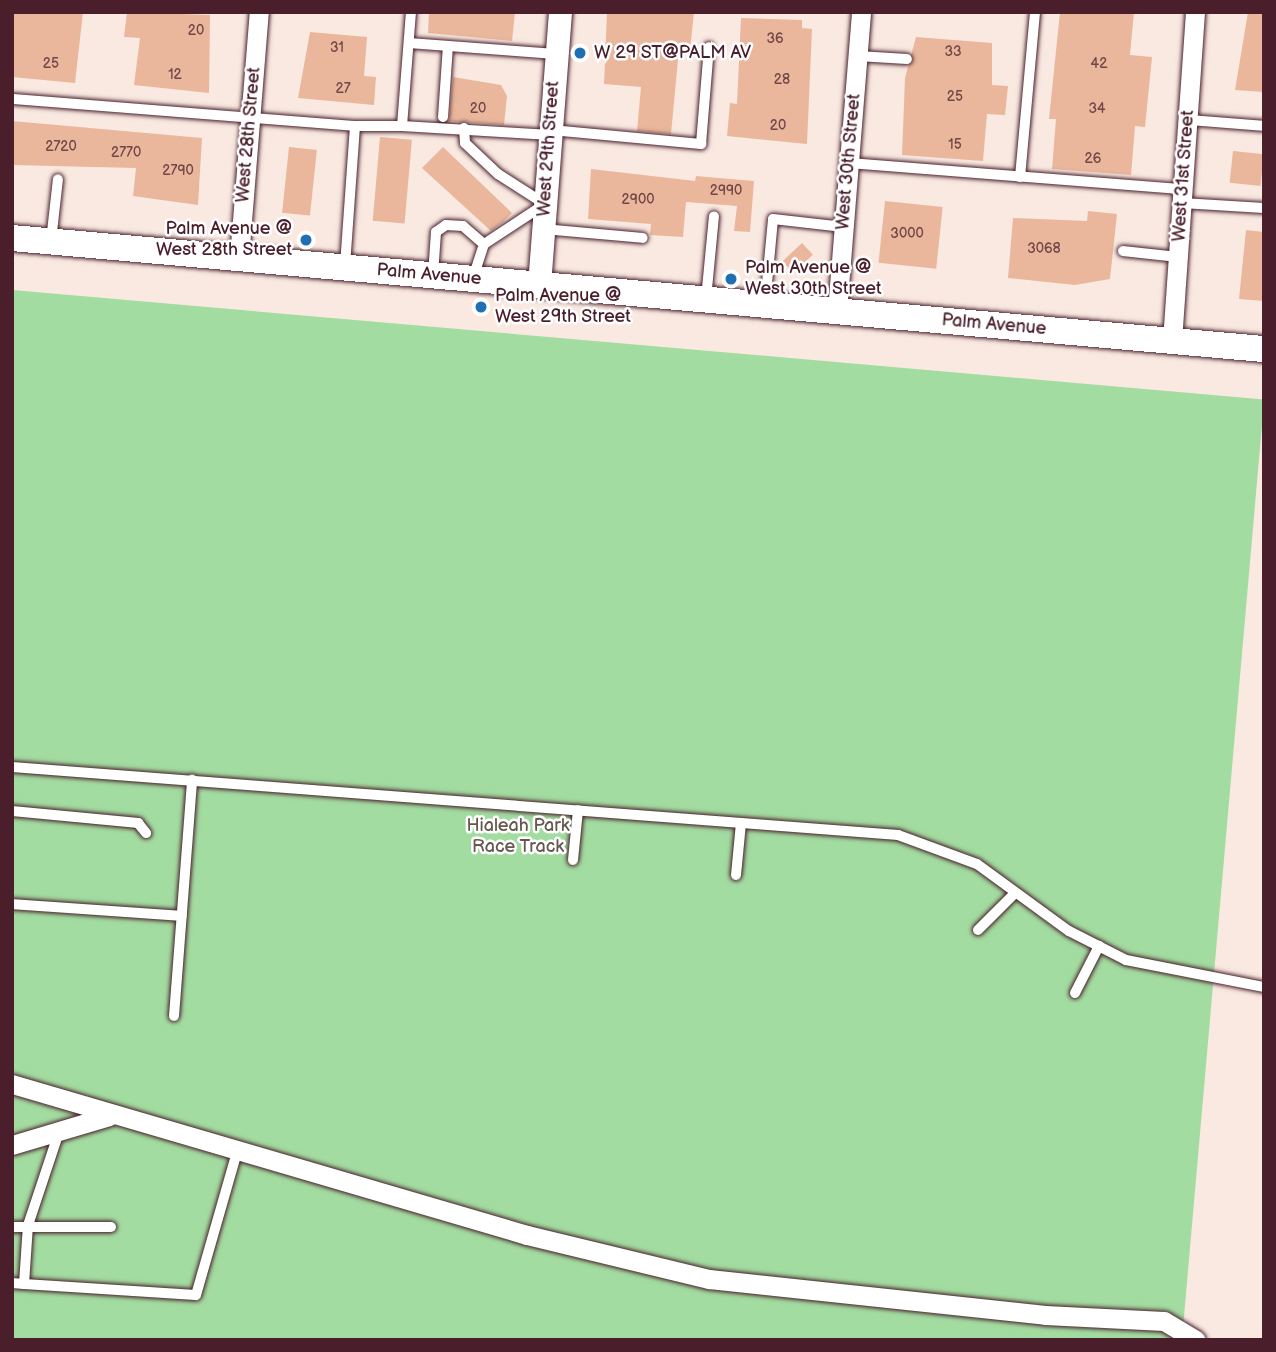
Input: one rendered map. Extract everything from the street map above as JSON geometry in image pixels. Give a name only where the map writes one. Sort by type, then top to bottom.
[{"type":"main road","name":"Palm Avenue","points":[[12,238],[1264,349]]},
{"type":"street","name":"West 28th Street","points":[[239,258],[259,12]]},
{"type":"street","name":"West 29th Street","points":[[539,285],[560,12]]},
{"type":"street","name":"West 30th Street","points":[[836,311],[861,12]]},
{"type":"street","name":"West 31st Street","points":[[1172,341],[1195,12]]},
{"type":"street","points":[[12,1084],[110,1116],[527,1235],[709,1279],[1045,1315],[1164,1321],[1196,1340]]},
{"type":"street","points":[[12,1145],[110,1116]]},
{"type":"lane","points":[[402,125],[411,12]]},
{"type":"lane","points":[[1020,177],[1035,12]]},
{"type":"lane","points":[[409,43],[556,54]]},
{"type":"lane","points":[[443,117],[448,46]]},
{"type":"lane","points":[[12,99],[250,120],[551,132],[701,144],[709,47]]},
{"type":"lane","points":[[858,56],[907,59]]},
{"type":"lane","points":[[1188,120],[1264,126]]},
{"type":"lane","points":[[345,268],[355,126]]},
{"type":"lane","points":[[464,128],[466,143],[498,174],[545,204],[484,244],[473,279]]},
{"type":"lane","points":[[849,163],[1020,177],[1264,208]]},
{"type":"lane","points":[[51,242],[58,179]]},
{"type":"lane","points":[[705,299],[714,216]]},
{"type":"lane","points":[[765,305],[773,219],[844,227]]},
{"type":"lane","points":[[433,275],[436,232],[446,225],[463,226],[484,244]]},
{"type":"lane","points":[[543,229],[643,237]]},
{"type":"lane","points":[[1123,251],[1178,257]]},
{"type":"lane","points":[[12,767],[741,823],[933,843],[977,864],[1099,946],[1148,968],[1264,987]]},
{"type":"lane","points":[[174,1016],[192,780]]},
{"type":"lane","points":[[573,860],[578,810]]},
{"type":"lane","points":[[12,811],[138,823],[146,833]]},
{"type":"lane","points":[[736,874],[741,823]]},
{"type":"lane","points":[[978,930],[1015,892]]},
{"type":"lane","points":[[12,904],[182,916]]},
{"type":"lane","points":[[1074,993],[1099,946]]},
{"type":"lane","points":[[24,1284],[28,1224],[59,1131]]},
{"type":"lane","points":[[12,1283],[196,1295],[237,1152]]},
{"type":"lane","points":[[12,1227],[28,1224],[111,1227]]},
{"type":"green space","name":"Hialeah Park Race Track","points":[[12,290],[1264,400],[1182,1340],[12,1340]]},
{"type":"building","points":[[12,12],[83,12],[75,83],[12,77]]},
{"type":"building","points":[[127,12],[210,15],[209,93],[134,85],[140,38],[124,37]]},
{"type":"building","points":[[429,12],[515,12],[512,41],[428,33]]},
{"type":"building","points":[[607,12],[694,12],[690,50],[679,49],[671,134],[637,131],[641,87],[604,84]]},
{"type":"building","points":[[1060,12],[1134,12],[1130,55],[1152,57],[1145,127],[1135,126],[1131,175],[1052,169],[1056,119],[1049,119]]},
{"type":"building","points":[[1248,12],[1264,12],[1264,92],[1235,90]]},
{"type":"building","points":[[741,18],[802,20],[802,28],[812,29],[807,144],[727,136],[730,103],[737,104]]},
{"type":"building","points":[[310,32],[367,37],[364,76],[376,77],[374,105],[298,98]]},
{"type":"building","points":[[916,37],[992,43],[992,85],[1008,86],[1005,115],[987,114],[983,161],[902,155],[905,78]]},
{"type":"building","points":[[453,77],[501,85],[507,96],[504,125],[449,121]]},
{"type":"building","points":[[12,121],[202,138],[198,205],[133,196],[136,168],[12,165]]},
{"type":"building","points":[[380,137],[412,140],[405,223],[373,221]]},
{"type":"building","points":[[289,147],[317,150],[310,216],[282,213]]},
{"type":"building","points":[[443,147],[512,213],[491,231],[422,168]]},
{"type":"building","points":[[1233,151],[1264,154],[1260,186],[1230,183]]},
{"type":"building","points":[[591,169],[695,181],[696,176],[754,181],[750,232],[734,231],[737,206],[686,202],[683,237],[650,235],[651,224],[588,219]]},
{"type":"building","points":[[885,201],[943,207],[936,269],[879,263]]},
{"type":"building","points":[[1088,211],[1117,214],[1110,279],[1075,285],[1008,278],[1013,218],[1087,221]]},
{"type":"building","points":[[1246,230],[1264,232],[1264,301],[1239,299]]},
{"type":"building","points":[[802,243],[813,255],[793,273],[782,261]]},
{"type":"place","name":"W 29 ST@PALM AV","points":[[580,53]]},
{"type":"place","name":"Palm Avenue @ West 28th Street","points":[[306,240]]},
{"type":"place","name":"Palm Avenue @ West 30th Street","points":[[731,279]]},
{"type":"place","name":"Palm Avenue @ West 29th Street","points":[[481,307]]}]
